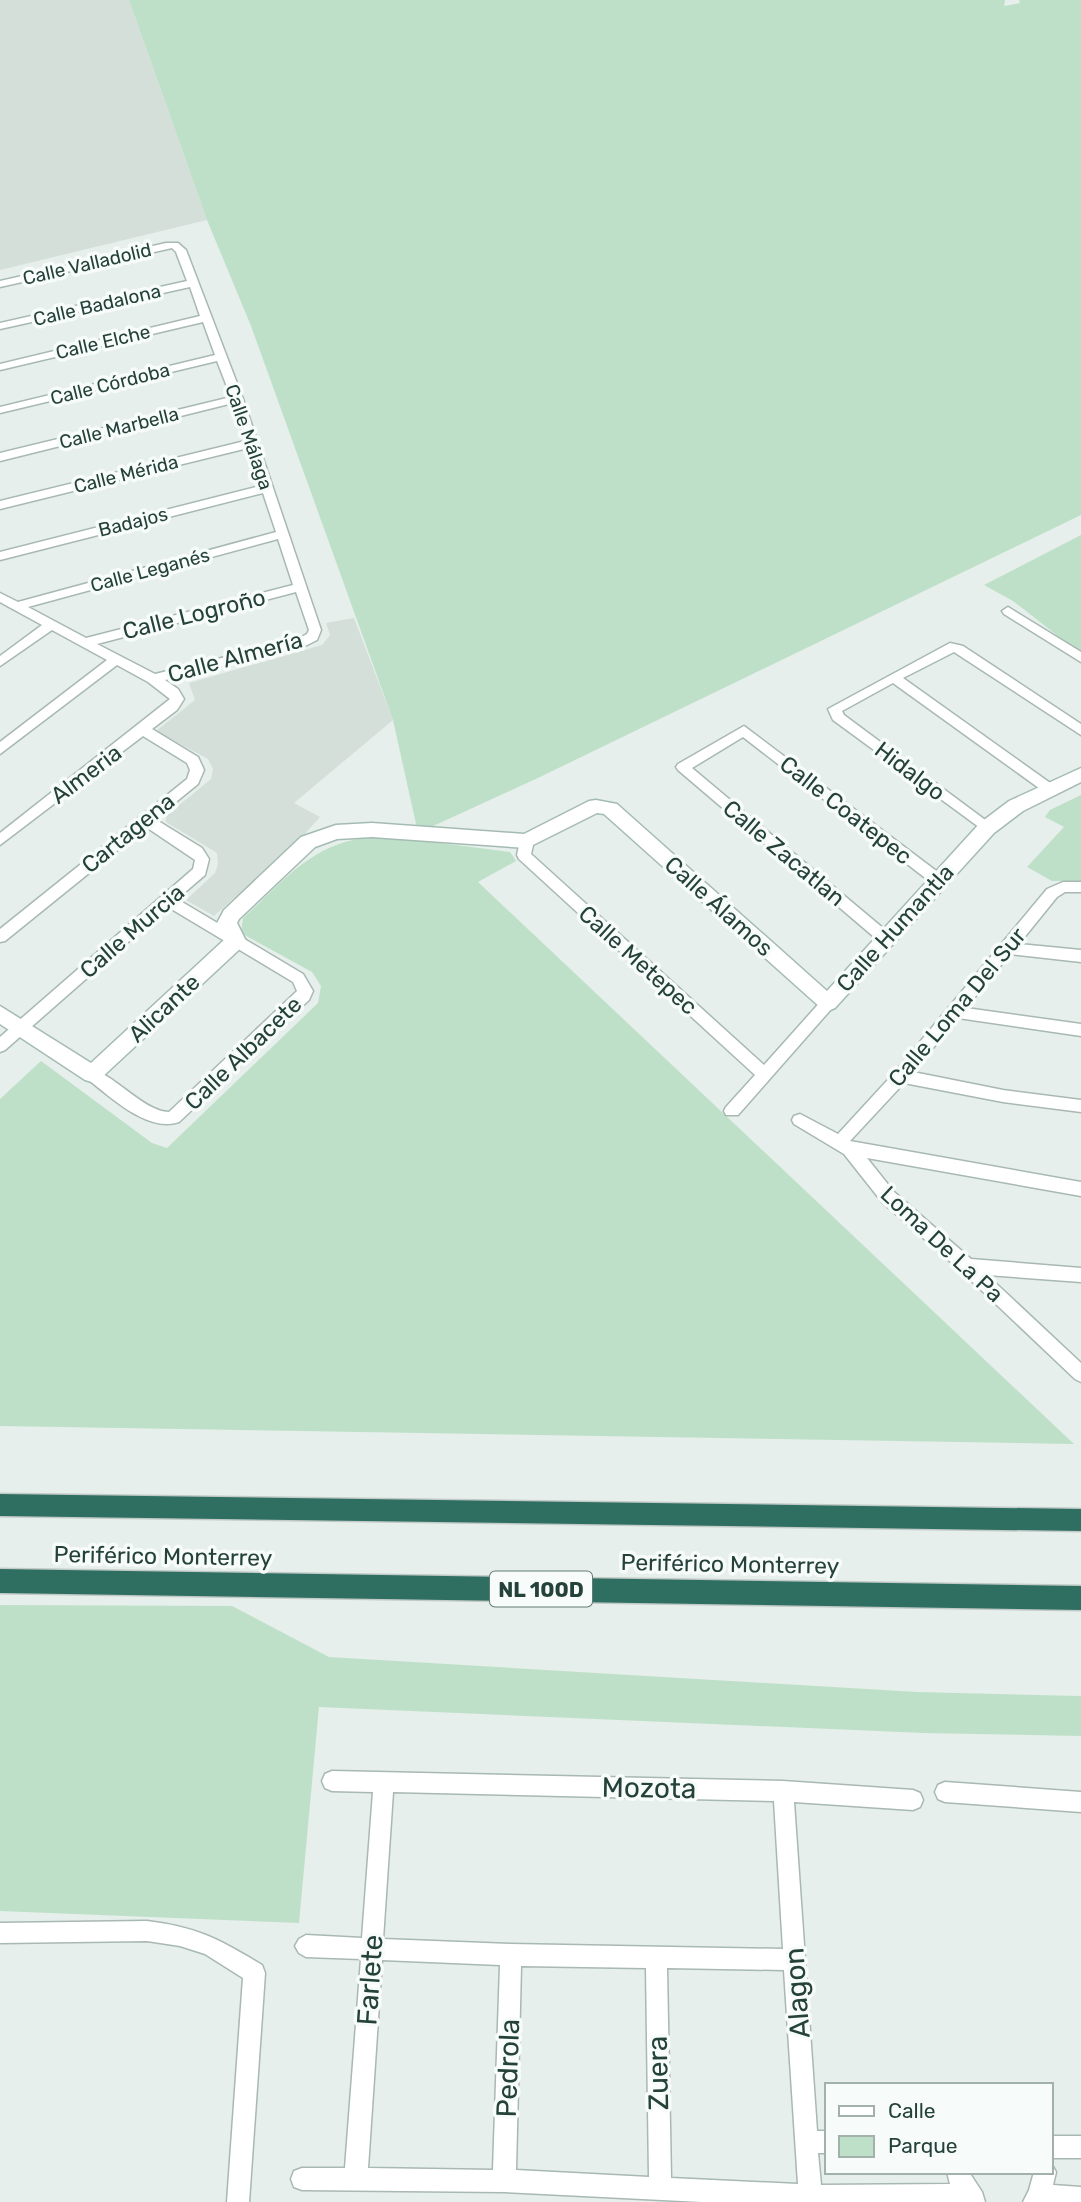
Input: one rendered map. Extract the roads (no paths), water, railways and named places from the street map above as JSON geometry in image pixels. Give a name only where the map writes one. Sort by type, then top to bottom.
[{"type":"highway","points":[[0,1505],[1081,1520]]},
{"type":"highway","name":"Periférico Monterrey","points":[[0,1581],[1081,1598]]},
{"type":"street","name":"Calle Málaga","points":[[174,245],[181,250],[237,399],[314,633]]},
{"type":"street","name":"Calle Valladolid","points":[[0,284],[174,245]]},
{"type":"street","name":"Calle Badalona","points":[[0,326],[194,283]]},
{"type":"street","name":"Calle Elche","points":[[0,367],[206,318]]},
{"type":"street","name":"Calle Córdoba","points":[[0,410],[220,357]]},
{"type":"street","name":"Calle Marbella","points":[[0,457],[237,399]]},
{"type":"street","name":"Calle Mérida","points":[[0,505],[252,443]]},
{"type":"street","name":"Badajos","points":[[0,556],[267,488]]},
{"type":"street","name":"Calle Leganés","points":[[17,606],[282,534]]},
{"type":"street","name":"Calle Logroño","points":[[87,642],[300,587]]},
{"type":"street","points":[[0,597],[153,679]]},
{"type":"street","points":[[1008,611],[1081,657]]},
{"type":"street","points":[[0,662],[52,624]]},
{"type":"street","name":"Calle Almería","points":[[153,679],[300,643],[314,633]]},
{"type":"street","points":[[1048,789],[895,678],[946,648],[958,649],[1081,730]]},
{"type":"street","points":[[0,749],[117,659]]},
{"type":"street","name":"Hidalgo","points":[[895,678],[837,707],[835,712],[838,718],[987,828]]},
{"type":"street","name":"Almeria","points":[[0,840],[172,707],[176,696],[153,679]]},
{"type":"street","name":"Cartagena","points":[[0,937],[193,781],[197,770],[192,760],[143,730]]},
{"type":"street","name":"Calle Zacatlan","points":[[755,739],[744,731],[683,768],[886,938]]},
{"type":"street","name":"Calle Coatepec","points":[[755,739],[938,880]]},
{"type":"street","name":"Calle Humantla","points":[[732,1111],[987,828],[1016,806],[1081,773]]},
{"type":"street","name":"Calle Álamos","points":[[527,841],[589,808],[596,806],[610,809],[828,1003]]},
{"type":"street","name":"Calle Murcia","points":[[0,1046],[200,871],[202,859],[197,852],[144,819]]},
{"type":"street","points":[[236,942],[227,923],[231,915],[298,851],[322,836],[344,831],[372,830],[527,841]]},
{"type":"street","name":"Calle Metepec","points":[[527,841],[524,855],[764,1074]]},
{"type":"street","name":"Calle Loma Del Sur","points":[[845,1146],[1052,893],[1063,887],[1081,887]]},
{"type":"street","name":"Calle Albacete","points":[[92,1074],[153,1116],[167,1120],[179,1115],[304,996],[306,991],[299,978],[167,900]]},
{"type":"street","name":"Alicante","points":[[92,1074],[236,942]]},
{"type":"street","points":[[1008,948],[1081,956]]},
{"type":"street","points":[[955,1012],[1081,1030]]},
{"type":"street","points":[[0,1014],[92,1074]]},
{"type":"street","points":[[901,1076],[1003,1096],[1081,1106]]},
{"type":"street","name":"Loma De La Pa","points":[[800,1120],[845,1146],[888,1197],[967,1266],[1081,1374]]},
{"type":"street","points":[[845,1146],[1081,1189]]},
{"type":"street","points":[[967,1266],[1081,1275]]},
{"type":"street","name":"Mozota","points":[[332,1781],[783,1791],[913,1800]]},
{"type":"street","name":"Farlete","points":[[356,2178],[384,1782]]},
{"type":"street","name":"Alagon","points":[[783,1791],[795,1960],[817,2142],[810,2196]]},
{"type":"street","points":[[945,1792],[1081,1802]]},
{"type":"street","points":[[0,1933],[147,1931],[180,1935],[210,1945],[254,1973],[238,2202]]},
{"type":"street","points":[[306,1946],[511,1955],[795,1960]]},
{"type":"street","name":"Pedrola","points":[[504,2180],[511,1955]]},
{"type":"street","name":"Zuera","points":[[656,1956],[660,2189]]},
{"type":"street","points":[[1053,2147],[1081,2147]]},
{"type":"street","points":[[302,2179],[504,2180],[810,2196],[972,2198],[959,2174]]},
{"type":"street","points":[[1044,2174],[1037,2199],[1081,2198]]}]
